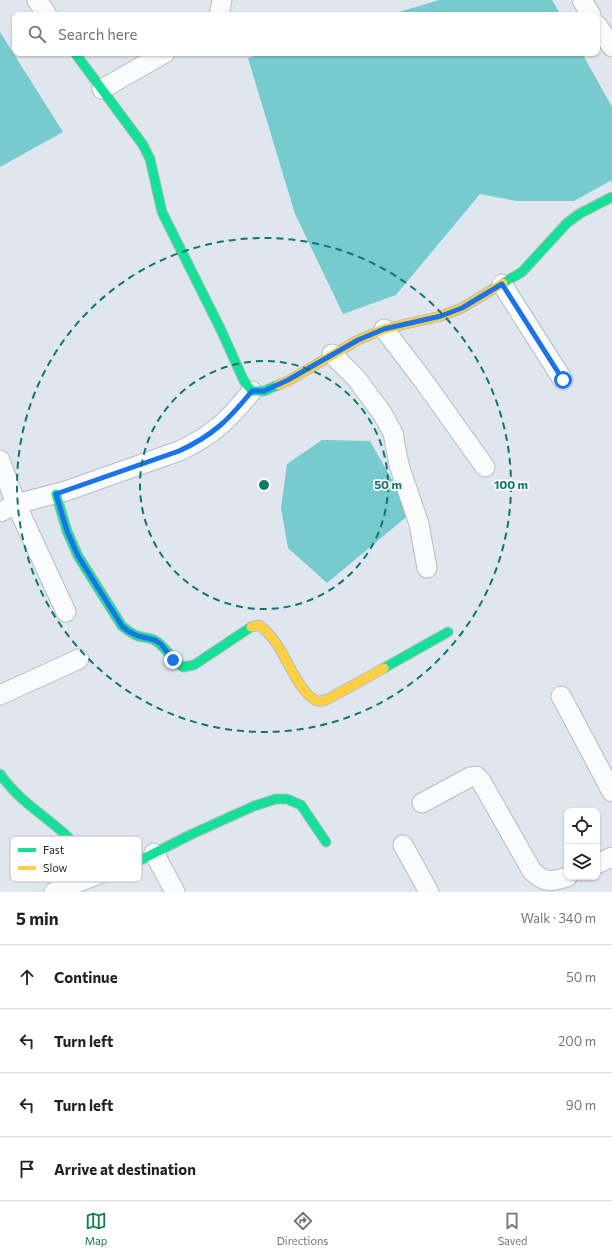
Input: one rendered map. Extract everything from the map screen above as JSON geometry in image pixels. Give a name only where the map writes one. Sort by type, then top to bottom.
[{"type":"street","points":[[37,0],[45,12]]},
{"type":"street","points":[[220,12],[222,0]]},
{"type":"street","points":[[582,0],[589,12]]},
{"type":"street","points":[[600,29],[612,47]]},
{"type":"street","points":[[77,56],[143,146],[150,159],[162,212],[221,330],[244,381],[252,391]]},
{"type":"street","points":[[102,89],[160,56]]},
{"type":"street","points":[[252,391],[264,391],[288,380],[358,340],[384,329],[441,316],[462,308],[522,272],[567,223],[580,214],[612,197]]},
{"type":"street","points":[[502,284],[563,380]]},
{"type":"street","points":[[384,329],[485,467]]},
{"type":"street","points":[[332,354],[356,378],[382,413],[393,433],[399,465],[418,524],[427,568]]},
{"type":"street","points":[[8,508],[56,494],[179,451],[197,443],[222,426],[252,391]]},
{"type":"street","points":[[0,460],[8,508],[66,612]]},
{"type":"street","points":[[56,494],[67,531],[78,556],[122,626],[138,636],[155,640],[161,644],[173,660],[184,667],[194,665],[259,625],[265,629],[273,639],[300,685],[314,700],[321,702],[448,632]]},
{"type":"street","points":[[0,695],[79,659]]},
{"type":"street","points":[[561,696],[612,792]]},
{"type":"street","points":[[0,774],[16,795],[66,836]]},
{"type":"street","points":[[422,803],[470,777],[476,776],[481,781],[532,871],[539,878],[546,881],[564,878]]},
{"type":"street","points":[[142,860],[192,834],[254,806],[276,799],[287,799],[301,805],[326,842]]},
{"type":"street","points":[[403,846],[429,892]]},
{"type":"street","points":[[154,854],[175,892]]},
{"type":"street","points":[[600,863],[612,857]]},
{"type":"street","points":[[54,892],[79,882]]},
{"type":"water","points":[[439,0],[552,0],[559,12],[399,12]]},
{"type":"water","points":[[0,32],[12,51],[12,56],[15,56],[63,132],[0,167]]},
{"type":"water","points":[[254,56],[584,56],[612,107],[612,180],[574,201],[516,201],[480,194],[396,295],[343,314],[295,214],[248,58]]},
{"type":"water","points":[[322,440],[370,441],[411,513],[327,583],[288,548],[281,508],[287,464]]},
{"type":"traffic: fast","points":[[77,56],[143,145],[150,159],[162,212],[221,330],[244,381],[252,391],[264,391],[278,385]]},
{"type":"traffic: fast","points":[[503,283],[522,272],[567,223],[579,214],[612,197]]},
{"type":"traffic: fast","points":[[56,494],[67,531],[78,556],[122,626],[130,632],[156,641],[183,667],[194,665],[251,627]]},
{"type":"traffic: fast","points":[[384,668],[448,632]]},
{"type":"traffic: fast","points":[[0,774],[15,792],[67,836]]},
{"type":"traffic: fast","points":[[142,859],[192,834],[254,806],[276,799],[287,799],[301,805],[326,842]]},
{"type":"traffic: slow","points":[[278,385],[288,381],[358,340],[384,329],[441,316],[462,308],[503,283]]},
{"type":"traffic: slow","points":[[251,627],[259,625],[270,635],[300,684],[305,691],[317,701],[330,698],[384,668]]},
{"type":"route","points":[[173,660],[161,644],[155,640],[138,636],[122,626],[78,556],[67,531],[56,494],[179,451],[197,443],[222,426],[252,391],[264,391],[288,380],[358,340],[384,329],[441,316],[462,308],[502,284],[563,380]]}]
